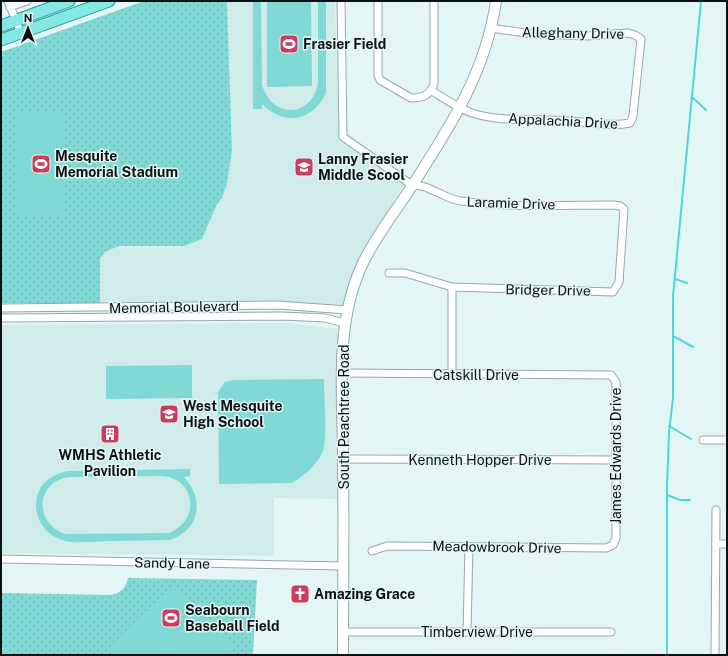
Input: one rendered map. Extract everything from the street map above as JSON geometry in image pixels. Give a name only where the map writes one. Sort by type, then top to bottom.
[{"type":"main road","points":[[1,26],[70,1]]},
{"type":"main road","points":[[1,40],[109,1]]},
{"type":"main road","points":[[490,1],[491,25]]},
{"type":"main road","name":"South Peachtree Road","points":[[343,655],[343,459],[341,373],[347,310],[362,265],[392,213],[412,185],[460,108],[477,74],[485,52],[496,1]]},
{"type":"street","points":[[21,33],[9,4],[27,1]]},
{"type":"street","name":"Laramie Drive","points":[[341,1],[343,137],[412,185],[420,185],[438,194],[458,201],[484,204],[613,204]]},
{"type":"street","points":[[378,1],[378,75],[380,80],[412,98],[420,98],[432,91],[434,84],[434,1]]},
{"type":"street","name":"Alleghany Drive","points":[[491,25],[506,31],[564,35],[587,36],[628,33],[641,39],[639,54]]},
{"type":"street","name":"Appalachia Drive","points":[[432,91],[460,108],[488,117],[515,120],[567,120],[621,125],[630,123],[633,116],[639,54]]},
{"type":"street","name":"Bridger Drive","points":[[389,273],[405,273],[452,287],[613,292],[619,282],[625,216],[624,209],[613,204]]},
{"type":"street","points":[[452,287],[452,374]]},
{"type":"street","name":"Memorial Boulevard","points":[[1,308],[278,305],[347,310]]},
{"type":"street","name":"Memorial Boulevard","points":[[1,318],[282,316],[325,318],[345,324]]},
{"type":"street","name":"Catskill Drive","points":[[341,373],[610,375]]},
{"type":"street","name":"James Edwards Drive","points":[[610,375],[616,382],[616,538]]},
{"type":"street","points":[[703,440],[727,440]]},
{"type":"street","name":"Kenneth Hopper Drive","points":[[343,459],[617,460]]},
{"type":"street","points":[[715,655],[716,510]]},
{"type":"street","name":"Meadowbrook Drive","points":[[372,551],[388,546],[606,548],[613,545],[616,538]]},
{"type":"street","points":[[716,544],[727,544]]},
{"type":"street","points":[[467,632],[469,547]]},
{"type":"street","name":"Sandy Lane","points":[[1,559],[343,566]]},
{"type":"street","name":"Timberview Drive","points":[[343,632],[611,632]]},
{"type":"shaded area","name":"Mesquite Memorial Stadium","points":[[144,1],[227,1],[232,151],[227,183],[222,198],[216,206],[202,239],[184,246],[119,246],[105,252],[100,259],[100,303],[1,303],[1,52]]},
{"type":"shaded area","name":"Lanny Frasier Middle Scool","points":[[227,1],[335,1],[339,141],[404,185],[360,256],[349,284],[342,309],[100,303],[100,259],[105,252],[216,206],[222,198],[232,151]]},
{"type":"shaded area","points":[[253,1],[261,1],[262,85],[267,96],[274,104],[283,109],[292,110],[300,108],[308,103],[314,95],[318,83],[318,1],[326,1],[326,93],[320,103],[305,115],[297,118],[279,116],[262,104],[262,109],[253,109]]},
{"type":"shaded area","name":"Frasier Field","points":[[267,1],[311,1],[312,86],[267,87]]},
{"type":"shaded area","name":"Mesquite Memorial Stadium","points":[[63,113],[64,215],[18,215],[17,114]]},
{"type":"shaded area","name":"West Mesquite High School","points":[[285,323],[338,329],[337,499],[274,498],[274,556],[1,553],[1,325]]},
{"type":"shaded area","points":[[192,365],[192,398],[106,399],[106,366]]},
{"type":"shaded area","points":[[324,379],[324,447],[320,457],[311,468],[296,481],[291,483],[219,484],[218,392],[225,382],[232,380]]},
{"type":"shaded area","points":[[190,469],[190,476],[184,477],[191,486],[197,504],[193,522],[179,536],[169,540],[71,542],[62,540],[55,537],[43,527],[39,520],[36,505],[39,491],[45,483],[53,476],[68,471]],"holes":[[[162,476],[173,479],[182,484],[188,492],[190,510],[186,519],[179,527],[169,533],[65,534],[55,529],[48,521],[44,512],[43,502],[45,493],[50,486],[59,480],[70,477]]]},
{"type":"shaded area","points":[[128,578],[257,580],[253,655],[1,655],[1,593],[110,595],[122,590],[126,585]]},
{"type":"shaded area","name":"Seabourn Baseball Field","points":[[169,589],[174,589],[234,649],[227,655],[116,655],[109,647]]},
{"type":"waterway","points":[[667,655],[667,485],[669,432],[673,398],[673,296],[701,1]]},
{"type":"waterway","points":[[692,97],[706,110]]},
{"type":"waterway","points":[[675,279],[687,283]]},
{"type":"waterway","points":[[673,336],[693,347]]},
{"type":"waterway","points":[[669,426],[691,439]]},
{"type":"waterway","points":[[667,495],[680,500],[690,500]]},
{"type":"place","name":"Frasier Field","points":[[289,44]]},
{"type":"place","name":"Mesquite Memorial Stadium","points":[[41,164]]},
{"type":"place","name":"Lanny Frasier Middle Scool","points":[[304,167]]},
{"type":"place","name":"West Mesquite High School","points":[[169,414]]},
{"type":"place","name":"WMHS Athletic Pavilion","points":[[110,434]]},
{"type":"place","name":"Amazing Grace","points":[[300,594]]},
{"type":"place","name":"Seabourn Baseball Field","points":[[171,618]]}]
